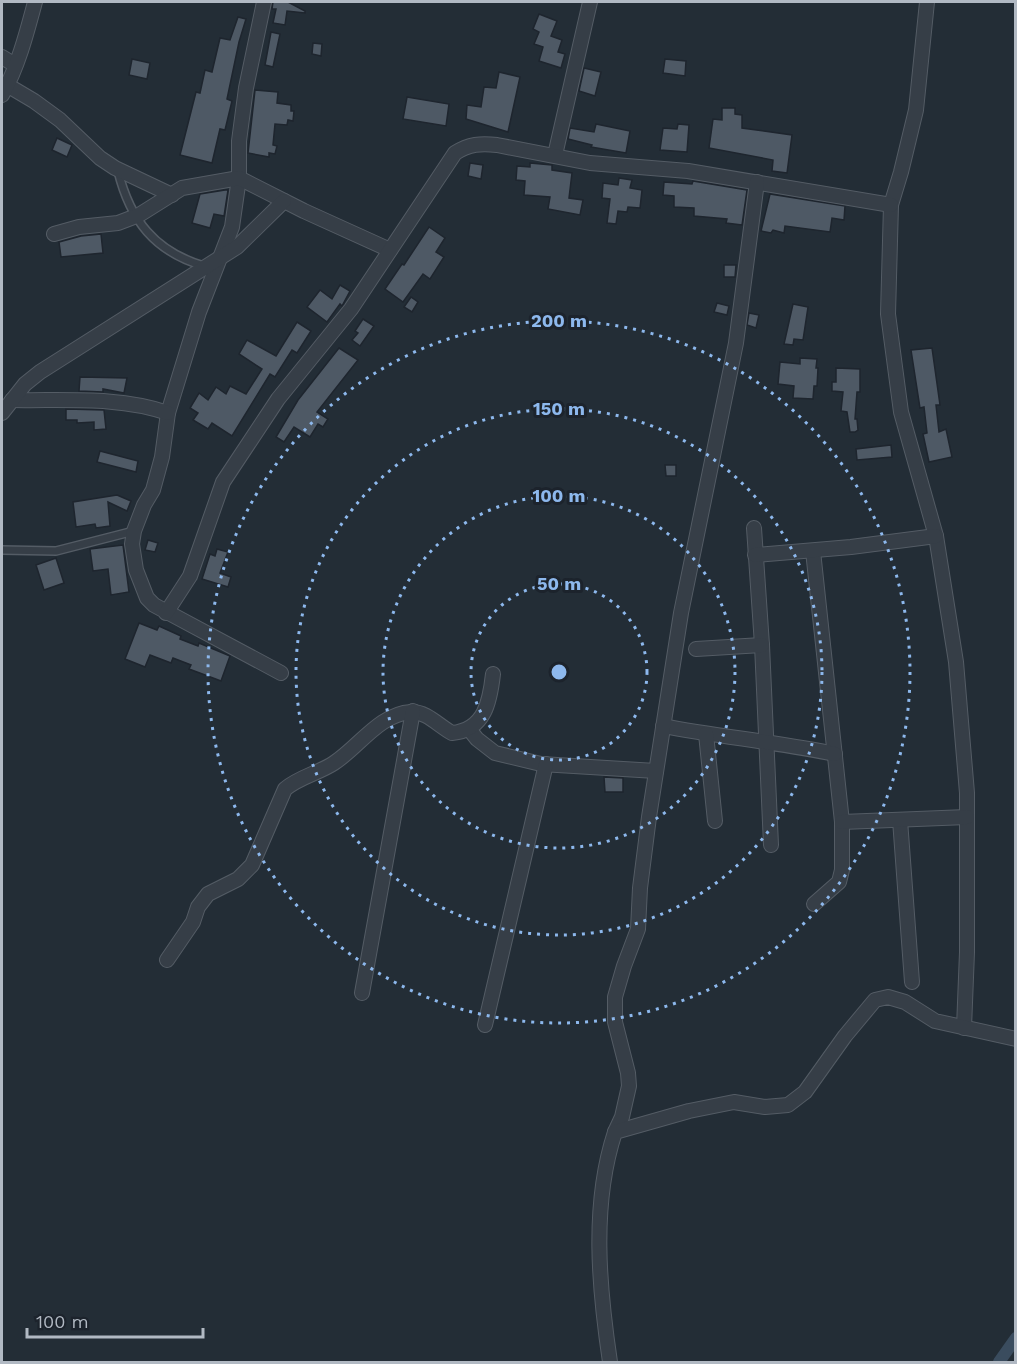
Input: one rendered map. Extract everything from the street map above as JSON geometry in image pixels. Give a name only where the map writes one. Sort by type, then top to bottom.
[{"type":"street","points":[[35,2],[15,65],[4,90],[34,101],[60,120],[100,158],[118,170],[172,195]]},
{"type":"street","points":[[264,2],[246,88],[239,141],[239,178],[232,227],[199,312],[168,413],[162,457],[153,489],[134,531],[133,557],[147,598],[166,613],[236,647],[261,664],[281,673]]},
{"type":"street","points":[[555,155],[590,2]]},
{"type":"street","points":[[927,2],[916,110],[891,205],[888,314],[901,412],[936,536],[956,662],[968,793],[964,1028]]},
{"type":"street","points":[[2,57],[15,65]]},
{"type":"street","points":[[166,613],[190,576],[223,482],[278,399],[351,309],[455,153],[462,148],[483,143],[590,163],[688,171],[891,205]]},
{"type":"street","points":[[54,234],[79,227],[118,223],[136,216],[182,188],[239,178],[390,250]]},
{"type":"street","points":[[610,1362],[604,1323],[598,1242],[605,1178],[615,1132],[622,1117],[629,1086],[628,1073],[615,1022],[615,997],[638,929],[640,888],[681,613],[736,343],[758,182]]},
{"type":"street","points":[[2,413],[25,384],[40,372],[237,247],[284,201]]},
{"type":"street","points":[[12,400],[126,403],[148,406],[168,413]]},
{"type":"street","points":[[754,528],[771,845]]},
{"type":"street","points":[[755,555],[813,551],[936,536]]},
{"type":"street","points":[[813,551],[842,822],[842,870],[839,882],[814,904]]},
{"type":"street","points":[[696,649],[762,645]]},
{"type":"street","points":[[168,960],[193,922],[198,907],[208,894],[238,879],[252,866],[285,789],[293,782],[334,763],[370,732],[393,716],[412,711],[426,715],[452,733],[469,729],[479,721],[486,710],[494,674]]},
{"type":"street","points":[[362,993],[412,711]]},
{"type":"street","points":[[663,726],[793,745],[835,754]]},
{"type":"street","points":[[469,729],[477,739],[495,753],[546,764],[656,771]]},
{"type":"street","points":[[706,734],[715,822]]},
{"type":"street","points":[[485,1026],[546,764]]},
{"type":"street","points":[[842,822],[967,817]]},
{"type":"street","points":[[900,820],[912,982]]},
{"type":"street","points":[[615,1132],[689,1111],[734,1102],[765,1107],[788,1105],[805,1092],[845,1036],[875,1000],[888,997],[905,1002],[935,1021],[1016,1039]]},
{"type":"lane","points":[[118,170],[122,187],[136,216],[152,240],[189,262],[206,267]]},
{"type":"lane","points":[[2,550],[56,551],[134,531]]},
{"type":"building","points":[[273,2],[288,2],[305,13],[287,11],[285,25],[273,23],[276,9],[272,9]]},
{"type":"building","points":[[539,14],[557,21],[551,36],[562,40],[558,52],[565,54],[561,68],[539,61],[543,47],[534,44],[539,32],[533,29]]},
{"type":"building","points":[[238,17],[246,19],[227,99],[232,101],[225,130],[220,129],[212,163],[180,155],[196,92],[200,93],[205,70],[212,72],[220,38],[230,40]]},
{"type":"building","points":[[271,32],[280,34],[273,67],[265,65]]},
{"type":"building","points":[[313,43],[322,44],[321,56],[312,54]]},
{"type":"building","points":[[132,59],[150,63],[147,79],[129,75]]},
{"type":"building","points":[[665,59],[686,61],[685,76],[663,73]]},
{"type":"building","points":[[584,68],[601,72],[595,96],[579,91]]},
{"type":"building","points":[[499,72],[520,77],[508,132],[466,119],[467,105],[481,107],[484,87],[496,88]]},
{"type":"building","points":[[255,90],[278,92],[277,103],[291,105],[291,111],[294,111],[293,121],[288,120],[287,125],[275,124],[273,145],[277,146],[275,154],[269,153],[269,157],[248,153]]},
{"type":"building","points":[[407,97],[449,104],[446,126],[403,119]]},
{"type":"building","points":[[722,108],[735,108],[735,114],[742,115],[742,128],[792,135],[787,173],[772,171],[773,160],[709,148],[713,119],[722,120]]},
{"type":"building","points":[[596,124],[630,131],[626,153],[591,147],[592,145],[568,139],[570,128],[594,132]]},
{"type":"building","points":[[678,124],[689,125],[687,152],[660,150],[663,128],[677,129]]},
{"type":"building","points":[[57,138],[72,145],[67,157],[52,150]]},
{"type":"building","points":[[470,163],[483,165],[481,179],[468,176]]},
{"type":"building","points":[[530,163],[552,165],[552,170],[572,173],[569,198],[583,200],[580,215],[548,209],[550,197],[524,195],[525,181],[516,180],[517,166],[530,167]]},
{"type":"building","points":[[619,178],[632,180],[630,188],[642,190],[640,208],[628,207],[627,212],[618,211],[616,224],[607,223],[610,199],[602,198],[603,183],[618,185]]},
{"type":"building","points":[[693,181],[747,190],[742,225],[726,223],[727,219],[694,216],[694,208],[674,207],[674,196],[663,195],[664,182],[692,184]]},
{"type":"building","points":[[228,190],[224,216],[214,214],[210,228],[192,223],[200,194]]},
{"type":"building","points":[[770,194],[845,206],[844,220],[832,218],[830,232],[785,226],[784,233],[773,230],[771,233],[761,231]]},
{"type":"building","points":[[429,227],[445,238],[436,252],[444,257],[430,279],[423,274],[403,302],[385,289]]},
{"type":"building","points":[[101,234],[103,253],[61,257],[59,242]]},
{"type":"building","points":[[724,265],[736,265],[735,277],[724,277]]},
{"type":"building","points":[[340,285],[350,291],[342,306],[340,304],[327,322],[307,307],[320,290],[332,299]]},
{"type":"building","points":[[411,297],[418,302],[412,312],[404,307]]},
{"type":"building","points":[[717,303],[729,306],[727,315],[714,312]]},
{"type":"building","points":[[793,304],[808,307],[803,340],[794,339],[793,345],[784,344]]},
{"type":"building","points":[[749,313],[759,315],[756,328],[747,325]]},
{"type":"building","points":[[363,319],[374,326],[360,346],[352,340],[358,333],[355,331]]},
{"type":"building","points":[[297,322],[311,331],[297,353],[292,350],[275,377],[270,374],[232,436],[212,423],[208,429],[193,420],[198,413],[190,408],[199,393],[208,400],[216,387],[226,394],[230,386],[246,394],[262,369],[239,354],[247,340],[276,356]]},
{"type":"building","points":[[339,348],[358,360],[317,412],[328,419],[323,427],[318,424],[310,437],[294,427],[284,442],[276,437],[298,400]]},
{"type":"building","points":[[932,348],[940,405],[936,405],[939,432],[946,429],[952,457],[929,462],[923,434],[927,433],[924,407],[920,408],[911,350]]},
{"type":"building","points":[[800,358],[817,359],[817,386],[814,386],[813,399],[793,398],[794,386],[778,384],[780,362],[800,364]]},
{"type":"building","points":[[836,368],[860,369],[860,392],[857,392],[855,419],[857,419],[858,430],[855,432],[850,432],[847,412],[841,411],[843,392],[832,391],[832,382],[836,382]]},
{"type":"building","points":[[80,377],[127,378],[124,393],[103,389],[103,392],[79,391]]},
{"type":"building","points":[[66,409],[104,410],[106,429],[94,430],[94,422],[77,423],[77,420],[66,420]]},
{"type":"building","points":[[891,445],[892,457],[857,460],[856,449]]},
{"type":"building","points":[[100,451],[138,461],[136,472],[97,462]]},
{"type":"building","points":[[665,465],[676,465],[676,476],[666,476]]},
{"type":"building","points":[[117,495],[131,501],[127,511],[108,502],[110,526],[96,528],[95,524],[76,527],[73,502]]},
{"type":"building","points":[[148,540],[158,543],[155,552],[145,550]]},
{"type":"building","points":[[123,545],[129,592],[111,595],[108,569],[93,571],[90,549]]},
{"type":"building","points":[[217,549],[228,552],[220,573],[231,577],[228,587],[202,579],[210,554],[215,556]]},
{"type":"building","points":[[56,558],[64,583],[44,590],[36,565]]},
{"type":"building","points":[[139,623],[157,630],[159,626],[181,636],[180,639],[198,646],[199,643],[230,656],[221,681],[189,669],[191,665],[173,658],[171,663],[150,655],[145,667],[125,659]]},
{"type":"building","points":[[604,777],[623,778],[623,792],[605,792]]},
{"type":"waterway","points":[[999,1362],[1016,1338]]}]
